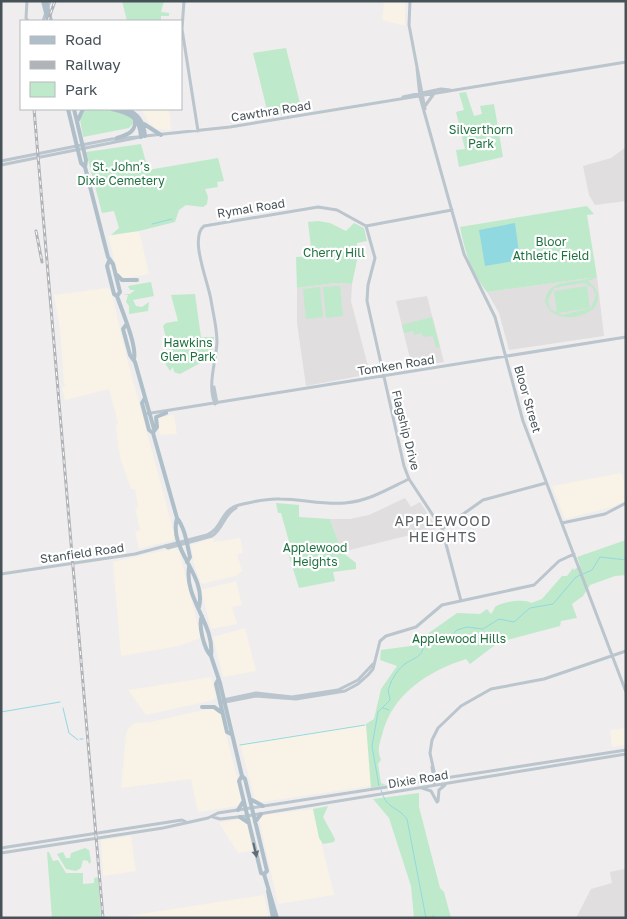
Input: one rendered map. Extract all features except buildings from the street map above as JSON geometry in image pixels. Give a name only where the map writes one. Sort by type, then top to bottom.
[{"type":"main road","points":[[46,3],[49,20]]},
{"type":"main road","points":[[68,110],[80,163],[85,167]]},
{"type":"main road","points":[[74,110],[84,153],[85,167],[109,261],[122,280],[137,280]]},
{"type":"main road","points":[[79,132],[78,117],[83,110]]},
{"type":"main road","points":[[115,110],[135,118],[140,126],[143,137]]},
{"type":"main road","points":[[127,110],[136,114],[140,121],[143,137]]},
{"type":"main road","points":[[118,138],[132,131],[135,126],[135,118]]},
{"type":"main road","points":[[140,121],[161,135]]},
{"type":"main road","points":[[109,261],[107,266],[114,294],[117,296],[126,325],[123,329],[145,398],[142,403],[148,415],[149,430],[154,431]]},
{"type":"main road","points":[[115,271],[120,292],[117,296]]},
{"type":"main road","points":[[167,412],[157,417],[157,427],[154,431],[177,518],[181,523],[186,541],[190,557],[187,562]]},
{"type":"main road","points":[[177,518],[175,525],[184,559],[196,580],[201,600],[199,607],[202,616],[200,621],[208,653],[211,656],[218,680],[216,684],[232,730],[231,734],[242,776],[246,779],[267,871],[264,874]]},
{"type":"main road","points":[[222,701],[227,732],[231,734]]},
{"type":"main road","points":[[202,707],[216,707],[224,718]]},
{"type":"main road","points":[[242,776],[239,780],[261,872],[264,874],[268,889],[267,896],[275,918]]},
{"type":"main road","points":[[250,798],[255,804],[263,806]]},
{"type":"main road","points":[[238,810],[244,800]]},
{"type":"main road","points":[[255,822],[261,814]]},
{"type":"main road","points":[[240,817],[249,823]]},
{"type":"street","points":[[27,1],[27,20]]},
{"type":"street","points":[[184,1],[182,29],[198,131]]},
{"type":"street","name":"Bloor Street","points":[[410,1],[409,25],[421,95],[466,261],[495,317],[522,418],[626,692]]},
{"type":"street","points":[[43,20],[46,3]]},
{"type":"street","name":"Cawthra Road","points":[[1,161],[118,138],[198,131],[626,62]]},
{"type":"street","points":[[411,94],[419,83],[433,93],[425,108]]},
{"type":"street","name":"Cawthra Road","points":[[403,98],[411,94],[421,95]]},
{"type":"street","name":"Cawthra Road","points":[[1,165],[143,137]]},
{"type":"street","name":"Rymal Road","points":[[216,404],[212,378],[216,336],[210,292],[197,241],[201,228],[215,222],[318,207],[337,210],[366,226]]},
{"type":"street","points":[[366,226],[452,210]]},
{"type":"street","name":"Flagship Drive","points":[[366,226],[375,258],[368,285],[367,301],[400,450],[409,479],[442,529],[461,601]]},
{"type":"street","name":"Tomken Road","points":[[148,415],[626,337]]},
{"type":"street","name":"Stanfield Road","points":[[1,574],[123,556],[214,534],[230,512],[241,505],[274,499],[346,503],[369,498],[409,479]]},
{"type":"street","points":[[442,529],[482,501],[546,483]]},
{"type":"street","points":[[562,523],[605,514],[626,503]]},
{"type":"street","points":[[222,701],[256,693],[292,697],[338,690],[358,680],[374,664],[380,641],[386,636],[414,628],[438,607],[534,584],[559,561],[574,554]]},
{"type":"street","points":[[434,785],[430,746],[435,732],[456,710],[477,696],[496,687],[544,679],[626,651]]},
{"type":"street","name":"Dixie Road","points":[[213,816],[220,819],[261,814],[385,788],[626,750]]},
{"type":"street","name":"Dixie Road","points":[[1,853],[164,828],[213,816],[218,813],[373,792],[420,788],[626,754]]},
{"type":"street","points":[[420,788],[431,791],[438,802],[439,790],[449,783]]},
{"type":"street","name":"Dixie Road","points":[[1,848],[182,820],[186,822]]},
{"type":"street","points":[[44,841],[44,846]]},
{"type":"shaded area","points":[[384,1],[405,1],[405,26],[382,20]]},
{"type":"shaded area","points":[[142,110],[169,110],[171,130],[157,129],[149,123]]},
{"type":"shaded area","points":[[626,147],[626,201],[595,205],[589,195],[583,166],[611,158]]},
{"type":"shaded area","points":[[139,231],[149,274],[122,279],[118,274],[108,236]]},
{"type":"shaded area","points":[[597,277],[604,336],[509,350],[499,313],[487,292]]},
{"type":"shaded area","points":[[336,283],[352,284],[351,301],[370,374],[306,386],[297,323],[297,288]]},
{"type":"shaded area","points":[[107,288],[111,290],[126,355],[175,537],[173,540],[139,549],[135,532],[140,530],[135,508],[138,507],[135,489],[131,489],[121,461],[116,425],[118,423],[109,389],[65,400],[62,388],[66,385],[64,384],[60,329],[54,295]]},
{"type":"shaded area","points":[[427,296],[444,362],[412,367],[396,301]]},
{"type":"shaded area","points":[[174,415],[177,434],[160,435],[157,421],[159,417]]},
{"type":"shaded area","points":[[621,473],[626,488],[626,500],[612,507],[565,519],[552,486]]},
{"type":"shaded area","points":[[405,498],[411,507],[420,502],[437,528],[425,534],[418,533],[342,552],[330,519],[350,519],[369,515]]},
{"type":"shaded area","points":[[213,538],[214,542],[240,538],[243,553],[237,554],[242,571],[236,576],[201,584],[194,564],[191,545]]},
{"type":"shaded area","points":[[174,548],[179,551],[201,638],[178,646],[121,656],[113,562]]},
{"type":"shaded area","points":[[236,581],[242,605],[232,607],[237,624],[211,629],[201,590]]},
{"type":"shaded area","points":[[245,628],[256,671],[223,677],[213,637]]},
{"type":"shaded area","points":[[211,677],[216,697],[214,700],[146,715],[128,690]]},
{"type":"shaded area","points":[[213,708],[221,715],[239,785],[242,799],[237,806],[198,812],[191,779],[121,788],[126,734],[134,723],[150,722]]},
{"type":"shaded area","points":[[366,724],[371,786],[262,802],[255,799],[240,744]]},
{"type":"shaded area","points":[[626,728],[626,745],[612,747],[610,730]]},
{"type":"shaded area","points":[[313,809],[334,895],[278,904],[259,819],[264,815]]},
{"type":"shaded area","points":[[240,819],[248,825],[254,850],[238,853],[219,823]]},
{"type":"shaded area","points":[[131,836],[136,871],[103,876],[101,840]]},
{"type":"shaded area","points":[[625,869],[626,918],[576,918],[591,889],[612,883],[610,872]]},
{"type":"shaded area","points":[[264,895],[269,918],[115,918],[231,900]]},
{"type":"green space","points":[[122,1],[164,1],[161,12],[169,13],[169,16],[161,16],[161,20],[127,20]]},
{"type":"green space","points":[[286,48],[302,111],[269,118],[253,53]]},
{"type":"green space","name":"Silverthorn Park","points":[[466,92],[474,116],[482,114],[480,106],[494,104],[503,157],[459,167],[456,150],[465,149],[456,112],[464,110],[459,93]]},
{"type":"green space","points":[[84,110],[110,110],[126,114],[134,122],[129,128],[83,137],[80,119]]},
{"type":"green space","name":"St. John’s Dixie Cemetery","points":[[141,144],[148,170],[218,158],[224,181],[217,182],[218,187],[205,189],[208,197],[207,204],[203,207],[186,205],[179,210],[175,222],[139,231],[111,235],[119,228],[114,211],[102,213],[86,152]]},
{"type":"green space","name":"Bloor Athletic Field","points":[[587,206],[594,214],[587,215],[597,277],[588,281],[597,292],[598,301],[592,309],[583,315],[572,317],[560,316],[551,311],[545,301],[547,294],[557,285],[590,278],[487,292],[469,261],[460,227]],"holes":[[[583,283],[592,287],[596,295],[591,308],[562,315],[550,309],[548,300],[554,288]]]},
{"type":"green space","name":"Cherry Hill","points":[[308,222],[330,223],[346,231],[354,223],[364,228],[367,241],[357,243],[357,260],[352,284],[336,283],[297,288],[296,257],[312,256]]},
{"type":"green space","points":[[151,282],[154,296],[133,300],[136,306],[142,307],[149,302],[148,311],[129,314],[129,306],[126,302],[128,295],[123,294],[130,294],[135,290],[130,290],[128,286]]},
{"type":"green space","points":[[340,286],[343,316],[326,318],[323,287]]},
{"type":"green space","points":[[587,286],[590,308],[557,313],[554,291]]},
{"type":"green space","points":[[320,287],[323,317],[306,319],[303,289]]},
{"type":"green space","name":"Hawkins Glen Park","points":[[195,294],[201,337],[214,337],[211,361],[204,361],[180,374],[174,372],[173,367],[170,371],[165,363],[164,351],[169,350],[163,326],[166,323],[178,321],[171,295]]},
{"type":"green space","points":[[432,317],[440,347],[436,348],[433,336],[423,337],[422,333],[414,335],[413,331],[404,333],[402,325]]},
{"type":"green space","name":"Applewood Heights","points":[[276,503],[299,505],[299,517],[330,519],[342,552],[356,563],[356,569],[333,572],[335,581],[299,588],[286,546],[290,545],[281,513],[278,513]]},
{"type":"green space","name":"Applewood Hills","points":[[626,540],[626,575],[615,576],[590,585],[583,596],[572,604],[577,618],[561,621],[560,626],[499,642],[470,664],[466,659],[452,664],[438,670],[413,686],[403,696],[387,720],[379,745],[381,760],[378,764],[381,783],[386,785],[371,788],[366,724],[374,719],[381,689],[397,666],[380,660],[381,650],[418,645],[419,640],[457,613],[480,614],[487,609],[491,614],[495,607],[502,604],[513,601],[531,603],[542,599],[562,576],[567,576],[573,568],[574,570],[580,565],[577,557]]},
{"type":"green space","points":[[419,793],[419,807],[440,888],[444,892],[451,918],[414,918],[411,886],[389,818],[373,799]]},
{"type":"green space","points":[[328,806],[323,817],[335,839],[334,842],[323,844],[319,838],[313,809]]},
{"type":"green space","points":[[85,848],[89,850],[91,862],[89,864],[88,861],[83,860],[81,868],[76,871],[66,869],[57,854],[63,852],[66,858],[70,858],[71,853]]},
{"type":"green space","points":[[47,852],[49,852],[53,861],[58,860],[66,873],[83,873],[83,884],[94,883],[94,878],[98,877],[101,918],[52,918]]},
{"type":"water","points":[[515,223],[520,260],[485,266],[479,230]]},
{"type":"waterway","points":[[152,224],[172,219]]},
{"type":"waterway","points":[[379,786],[372,746],[378,712],[390,700],[388,689],[394,677],[402,666],[420,655],[424,642],[436,636],[451,636],[457,630],[467,627],[483,629],[499,619],[514,622],[530,608],[553,604],[576,577],[592,570],[600,557],[626,560]]},
{"type":"waterway","points":[[1,712],[60,702]]},
{"type":"waterway","points":[[63,708],[69,733],[78,740]]},
{"type":"waterway","points":[[383,708],[389,710]]},
{"type":"waterway","points":[[240,745],[365,725]]},
{"type":"waterway","points":[[381,790],[386,801],[407,819],[426,918]]},
{"type":"waterway","points":[[431,918],[434,915]]},
{"type":"railway","points":[[48,20],[55,1]]},
{"type":"railway","points":[[34,110],[103,918]]},
{"type":"railway","points":[[36,231],[42,262]]},
{"type":"district","name":"APPLEWOOD HEIGHTS","points":[[443,528]]}]
